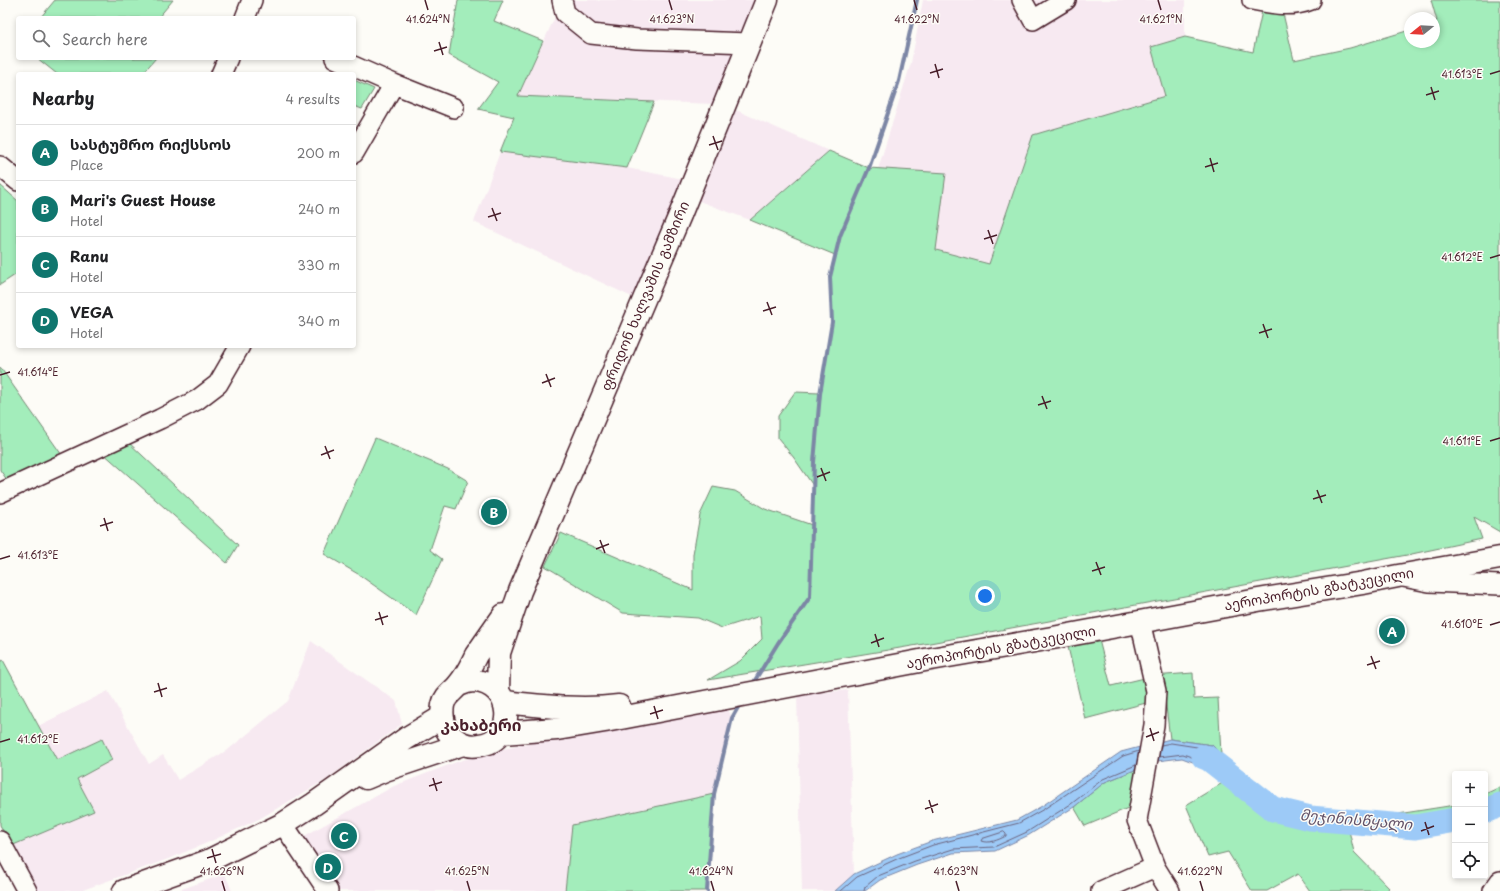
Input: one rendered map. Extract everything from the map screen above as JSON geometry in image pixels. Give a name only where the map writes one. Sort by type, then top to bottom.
[{"type":"main road","name":"ფრიდონ ხალვაშის გამზირი","points":[[520,591],[680,215],[766,0]]},
{"type":"main road","name":"აეროპორტის გზატკეცილი","points":[[501,732],[557,729],[926,649],[1182,601],[1500,547]]},
{"type":"main road","name":"აეროპორტის გზატკეცილი","points":[[778,682],[917,661],[1058,637],[1140,621],[1500,558]]},
{"type":"main road","points":[[520,591],[499,653],[501,696],[507,712],[506,723],[494,740],[484,745],[473,746],[463,744],[453,738],[445,728],[442,717],[443,704],[449,693],[459,685],[477,655],[520,591]]},
{"type":"main road","points":[[459,685],[472,681],[486,683],[501,696]]},
{"type":"main road","name":"აეროპორტის გზატკეცილი","points":[[501,696],[560,708],[605,708],[728,692]]},
{"type":"main road","points":[[124,891],[208,861],[283,824],[330,793],[407,738],[442,717]]},
{"type":"main road","points":[[330,793],[385,770],[463,744]]},
{"type":"street","points":[[245,16],[252,0]]},
{"type":"street","points":[[562,0],[565,13],[591,34],[637,39],[749,43]]},
{"type":"street","points":[[1022,0],[1033,20],[1066,0]]},
{"type":"street","points":[[1252,0],[1281,5],[1297,4],[1311,0]]},
{"type":"street","points":[[222,72],[227,60]]},
{"type":"street","points":[[340,60],[454,108]]},
{"type":"street","points":[[356,150],[394,84]]},
{"type":"street","points":[[0,166],[16,179]]},
{"type":"street","points":[[0,493],[160,419],[197,400],[218,384],[239,348]]},
{"type":"street","points":[[1398,576],[1430,582],[1500,585]]},
{"type":"street","points":[[1140,621],[1156,691],[1154,725],[1137,820],[1155,867],[1170,891]]},
{"type":"street","points":[[283,824],[328,891]]},
{"type":"street","points":[[0,841],[27,891]]},
{"type":"street","points":[[1101,891],[1155,867]]},
{"type":"street","points":[[1493,891],[1500,881]]},
{"type":"shaded area","points":[[563,0],[757,0],[713,104],[518,96]]},
{"type":"shaded area","points":[[923,0],[1185,0],[1185,37],[1152,48],[1165,96],[1033,135],[989,264],[936,250],[878,169],[911,63]]},
{"type":"shaded area","points":[[736,110],[829,151],[750,220],[699,201]]},
{"type":"shaded area","points":[[500,152],[627,168],[683,179],[634,298],[474,222]]},
{"type":"shaded area","points":[[311,641],[396,701],[402,724],[327,779],[259,819],[207,843],[80,891],[35,891],[11,846],[94,811],[77,779],[112,760],[101,739],[57,760],[38,726],[108,691],[149,764],[163,755],[178,780],[229,749],[288,701]]},
{"type":"shaded area","points":[[848,690],[854,874],[835,891],[802,891],[797,695]]},
{"type":"shaded area","points":[[727,707],[732,718],[714,794],[572,825],[565,891],[331,891],[297,840],[394,786],[459,761],[498,750],[627,724]]},
{"type":"shaded area","points":[[225,874],[232,891],[176,891]]},
{"type":"green space","points":[[55,0],[173,0],[160,16],[42,16]]},
{"type":"green space","points":[[458,0],[503,0],[494,21],[543,41],[518,96],[654,102],[627,168],[500,152],[514,117],[478,109],[498,82],[449,55]]},
{"type":"green space","points":[[1431,0],[1500,0],[1500,532],[1474,517],[1482,539],[1407,555],[930,643],[708,680],[740,661],[762,639],[760,616],[722,628],[698,618],[623,613],[545,566],[561,533],[693,590],[693,554],[700,515],[713,487],[735,491],[765,509],[812,525],[814,487],[778,438],[778,416],[795,392],[820,393],[832,322],[830,277],[835,255],[750,220],[829,151],[869,168],[946,173],[936,250],[989,264],[1033,135],[1165,96],[1151,47],[1185,37],[1253,52],[1264,2],[1281,5],[1294,60],[1350,48],[1404,32],[1404,48],[1440,48],[1440,12],[1434,12]]},
{"type":"green space","points":[[40,60],[154,60],[144,72],[54,72]]},
{"type":"green space","points":[[356,81],[374,89],[362,109],[356,107]]},
{"type":"green space","points":[[0,185],[16,199],[16,274],[0,285]]},
{"type":"green space","points":[[0,367],[64,458],[10,484],[0,470]]},
{"type":"green space","points":[[375,438],[448,469],[468,481],[456,509],[445,506],[430,550],[442,559],[416,615],[358,574],[324,554]]},
{"type":"green space","points":[[127,441],[238,545],[227,563],[102,452]]},
{"type":"green space","points":[[1099,640],[1111,686],[1153,676],[1193,673],[1194,699],[1218,698],[1221,754],[1212,745],[1170,739],[1165,698],[1085,719],[1068,647]]},
{"type":"green space","points":[[3,660],[57,760],[102,739],[112,760],[77,779],[94,811],[11,846],[0,825],[0,662]]},
{"type":"green space","points":[[1157,761],[1140,803],[1085,826],[1074,807],[1105,782]]},
{"type":"green space","points":[[1239,773],[1273,809],[1310,818],[1347,822],[1354,852],[1389,888],[1386,891],[1310,891],[1298,874],[1267,891],[1252,891],[1228,852],[1208,857],[1186,805]]},
{"type":"green space","points":[[1500,787],[1500,805],[1488,810],[1488,793]]},
{"type":"green space","points":[[714,794],[707,891],[565,891],[572,825]]},
{"type":"green space","points":[[1452,805],[1452,821],[1415,827],[1347,822]]},
{"type":"water","points":[[1170,739],[1212,745],[1239,773],[1225,781],[1209,768],[1182,758],[1157,761],[1105,782],[1074,807],[1029,835],[995,851],[953,853],[917,865],[880,880],[865,891],[835,891],[854,874],[897,854],[932,841],[1017,820],[1042,806],[1121,752]]},
{"type":"waterway","points":[[752,685],[778,643],[810,597],[814,462],[820,394],[832,322],[830,277],[840,236],[869,168],[899,81],[917,0]]},
{"type":"waterway","points":[[707,891],[714,794],[732,718],[741,702]]},
{"type":"waterway","name":"მეჯინისწყალი","points":[[1204,757],[1209,759],[1273,809],[1310,818],[1415,827],[1452,821]]},
{"type":"waterway","name":"მეჯინისწყალი","points":[[1488,810],[1500,805]]},
{"type":"place","name":"Mari's Guest House","points":[[494,512]]},
{"type":"place","name":"სასტუმრო რიქსსოს","points":[[1392,631]]},
{"type":"place","name":"Ranu","points":[[344,836]]},
{"type":"place","name":"VEGA","points":[[328,867]]},
{"type":"district","name":"კახაბერი","points":[[481,725]]}]
